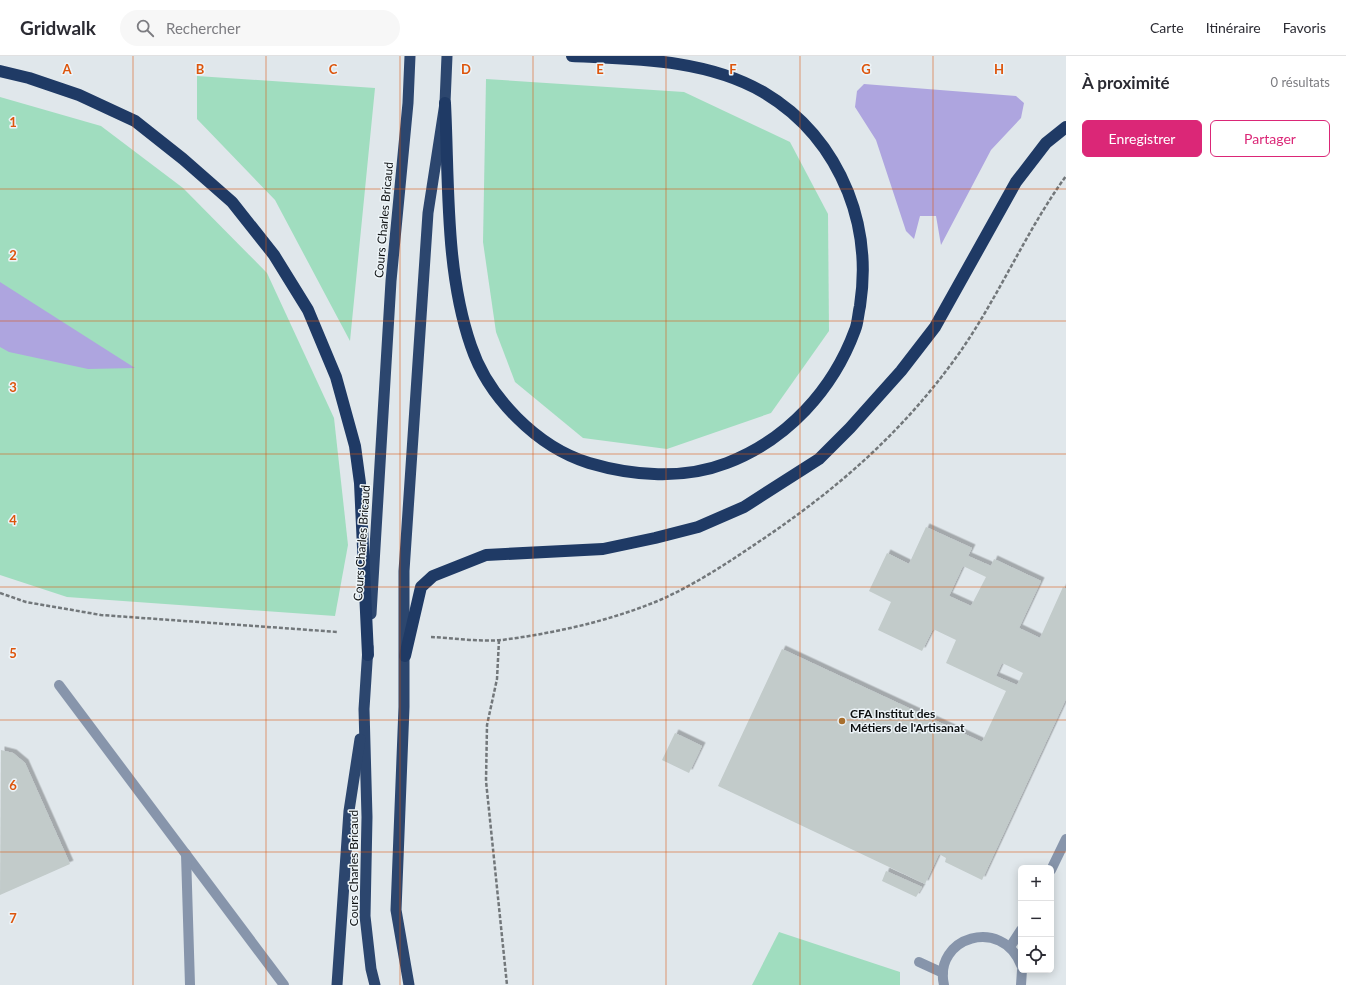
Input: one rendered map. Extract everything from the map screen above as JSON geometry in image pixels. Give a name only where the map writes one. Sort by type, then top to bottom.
[{"type":"highway","name":"Cours Charles Bricaud","points":[[374,985],[370,969],[365,916],[367,817],[364,709],[382,455],[391,280],[408,103],[410,56]]},
{"type":"highway","points":[[447,56],[445,104],[453,272],[461,311],[471,348],[488,384],[511,413],[540,438],[576,459],[613,470],[649,474],[689,472],[726,464],[762,446],[793,423],[820,395],[838,367],[856,328],[862,288],[863,249],[856,211],[841,175],[821,142],[794,114],[762,91],[726,76],[692,67],[649,60],[572,56]]},
{"type":"highway","points":[[0,71],[29,78],[79,95],[135,121],[184,159],[232,202],[274,255],[308,310],[336,377],[355,446],[360,483],[368,655]]},
{"type":"highway","points":[[408,985],[396,910],[405,656],[404,571],[428,213],[445,104]]},
{"type":"highway","points":[[405,656],[421,587],[433,576],[486,555],[603,549],[698,527],[744,507],[819,459],[850,428],[896,377],[935,327],[1016,182],[1046,144],[1066,127]]},
{"type":"highway","points":[[337,985],[349,811],[364,709]]},
{"type":"street","points":[[59,685],[284,985]]},
{"type":"street","points":[[1053,865],[1066,839]]},
{"type":"street","points":[[186,854],[190,985]]},
{"type":"street","points":[[1010,947],[1018,935]]},
{"type":"street","points":[[943,981],[946,960],[953,950],[963,942],[975,937],[988,936],[1000,940],[1010,947],[1018,956]]},
{"type":"street","points":[[919,962],[943,981]]},
{"type":"street","points":[[1021,985],[1022,973]]},
{"type":"path","points":[[0,593],[26,602],[101,615],[338,632]]},
{"type":"path","points":[[499,640],[497,679],[487,725],[486,781],[507,985]]},
{"type":"green space","points":[[197,76],[375,88],[350,341],[275,200],[197,119]]},
{"type":"green space","points":[[486,79],[684,92],[790,142],[828,214],[829,331],[771,413],[667,449],[583,438],[515,382],[496,332],[483,242]]},
{"type":"green space","points":[[0,97],[101,126],[183,188],[267,273],[334,418],[348,545],[335,616],[67,597],[0,575]]},
{"type":"green space","points":[[779,932],[900,972],[900,985],[752,985]]},
{"type":"shaded area","points":[[864,84],[1016,96],[1024,103],[1021,118],[991,150],[941,245],[936,216],[920,216],[914,239],[906,231],[876,140],[855,107],[857,91]]},
{"type":"shaded area","points":[[0,282],[135,368],[88,369],[9,352],[0,347]]},
{"type":"building","name":"CFA Institut des Métiers de l'Artisanat","points":[[926,527],[972,548],[968,556],[991,566],[994,559],[1041,581],[1019,628],[1040,638],[1063,587],[1066,589],[1066,699],[982,880],[945,862],[946,858],[939,854],[925,884],[718,786],[782,649],[982,742],[1006,691],[946,663],[956,640],[933,629],[922,651],[878,630],[891,602],[869,591],[887,553],[909,564]],"holes":[[[963,566],[986,577],[971,606],[949,596]],[[1002,663],[1023,673],[1017,685],[996,676]]]},
{"type":"building","points":[[675,733],[702,746],[689,773],[662,760]]},
{"type":"building","points":[[1,750],[13,753],[25,763],[70,864],[0,895]]},
{"type":"building","points":[[886,871],[922,887],[916,897],[882,881]]},
{"type":"place","name":"CFA Institut des Métiers de l'Artisanat","points":[[842,721]]}]
